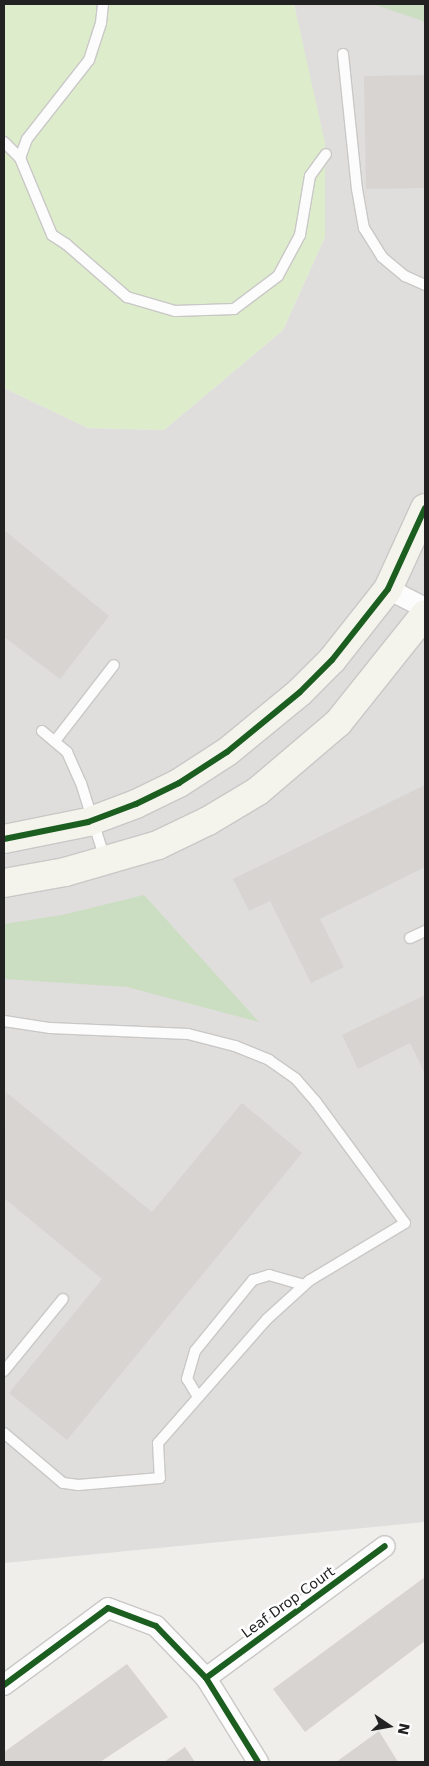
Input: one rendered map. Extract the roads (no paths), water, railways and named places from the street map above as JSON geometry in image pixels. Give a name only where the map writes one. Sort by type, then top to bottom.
[{"type":"street","points":[[4,839],[94,820],[162,792],[227,752],[300,692],[332,660],[388,588],[425,508]]},
{"type":"street","points":[[388,588],[425,608]]},
{"type":"street","points":[[4,883],[65,872],[158,845],[208,821],[258,791],[338,723],[425,614]]},
{"type":"street","name":"Leaf Drop Court","points":[[206,1678],[386,1546]]},
{"type":"street","points":[[4,1685],[108,1608],[156,1626],[206,1678],[258,1762]]},
{"type":"lane","points":[[20,158],[27,139],[89,60],[101,23],[103,4]]},
{"type":"lane","points":[[343,54],[357,189],[364,228],[382,257],[405,276],[425,285]]},
{"type":"lane","points":[[4,142],[20,158],[52,235],[66,244],[127,297],[175,311],[234,309],[278,276],[300,235],[310,176],[326,154]]},
{"type":"lane","points":[[55,741],[114,665]]},
{"type":"lane","points":[[42,731],[67,752],[94,820],[106,860]]},
{"type":"lane","points":[[410,938],[425,931]]},
{"type":"lane","points":[[4,1021],[50,1028],[188,1034],[235,1046],[269,1060],[296,1079],[371,1172],[405,1223],[303,1285],[261,1325],[158,1443],[160,1478],[78,1485],[63,1483],[4,1433]]},
{"type":"lane","points":[[198,1397],[187,1379],[194,1351],[253,1280],[269,1275],[303,1285]]},
{"type":"lane","points":[[4,1371],[63,1299]]}]
